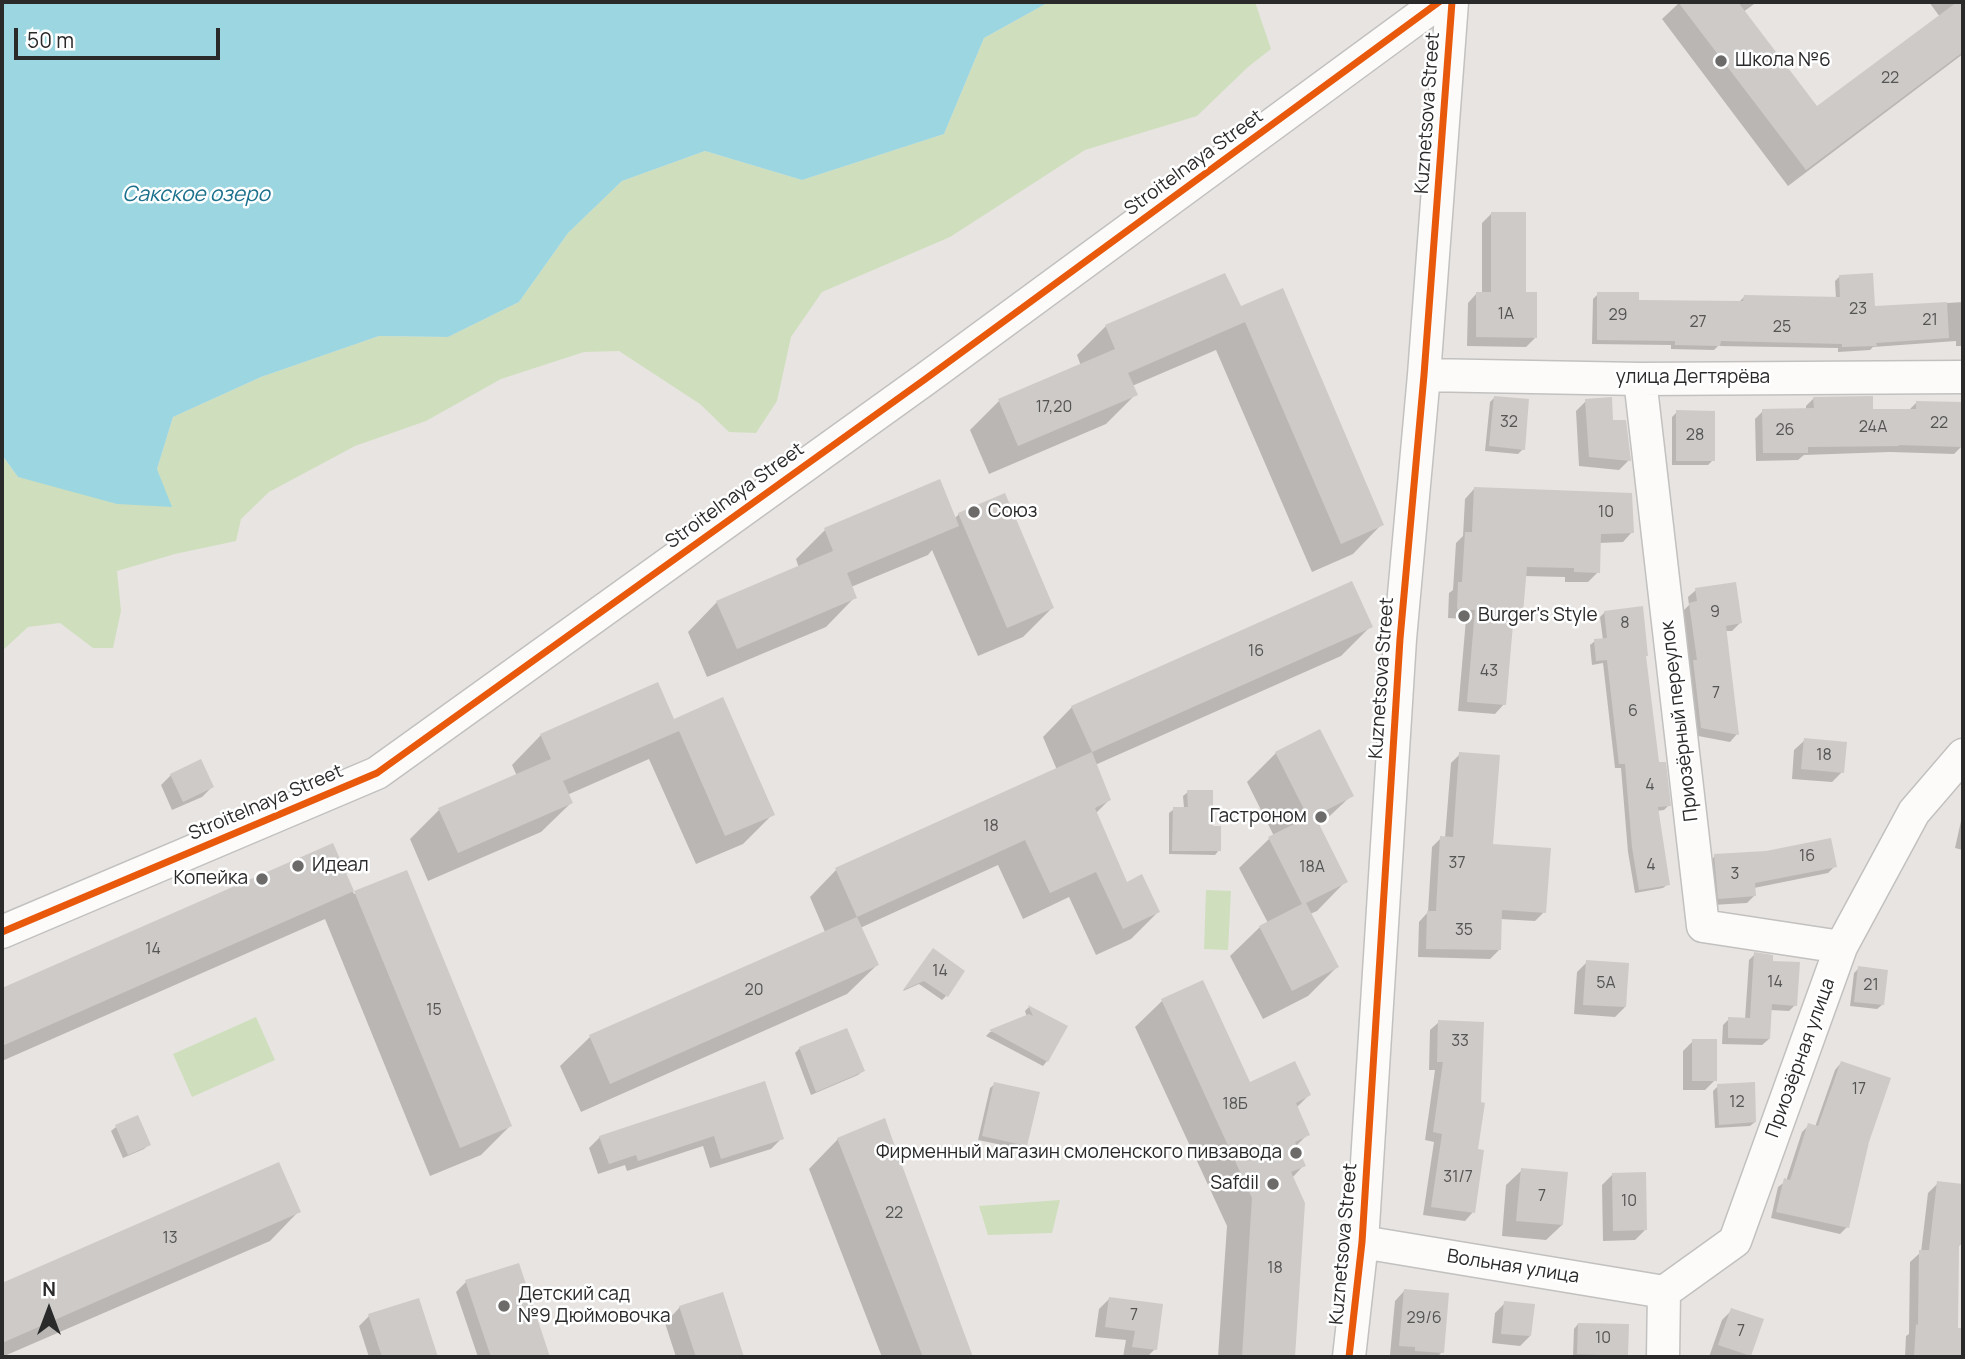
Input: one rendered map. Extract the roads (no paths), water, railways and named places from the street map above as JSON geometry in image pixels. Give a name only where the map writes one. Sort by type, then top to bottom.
[{"type":"street","name":"Stroitelnaya Street","points":[[2,932],[377,773],[913,388],[1439,2]]},
{"type":"street","name":"Kuznetsova Street","points":[[1349,1357],[1362,1242],[1400,639],[1424,374],[1452,2]]},
{"type":"street","name":"улица Дегтярёва","points":[[1424,374],[1640,379],[1963,377]]},
{"type":"street","name":"Приозёрный переулок","points":[[1640,379],[1703,926],[1840,947]]},
{"type":"street","name":"Приозёрная улица","points":[[1664,1292],[1735,1241],[1840,947],[1914,812],[1963,755]]},
{"type":"street","name":"Вольная улица","points":[[1362,1242],[1664,1292]]},
{"type":"street","points":[[1663,1357],[1664,1292]]},
{"type":"water","name":"Сакское озеро","points":[[2,2],[1049,2],[984,38],[944,134],[802,180],[705,151],[622,181],[568,233],[519,302],[448,337],[379,336],[261,377],[173,417],[157,469],[172,507],[117,504],[18,477],[2,455]]},
{"type":"place","name":"Школа №6","points":[[1721,61]]},
{"type":"place","name":"Союз","points":[[974,512]]},
{"type":"place","name":"Burger's Style","points":[[1464,616]]},
{"type":"place","name":"Гастроном","points":[[1321,817]]},
{"type":"place","name":"Идеал","points":[[298,866]]},
{"type":"place","name":"Копейка","points":[[262,879]]},
{"type":"place","name":"Фирменный магазин смоленского пивзавода","points":[[1296,1153]]},
{"type":"place","name":"Safdil","points":[[1273,1184]]},
{"type":"place","name":"Детский сад №9 Дюймовочка","points":[[504,1306]]}]
